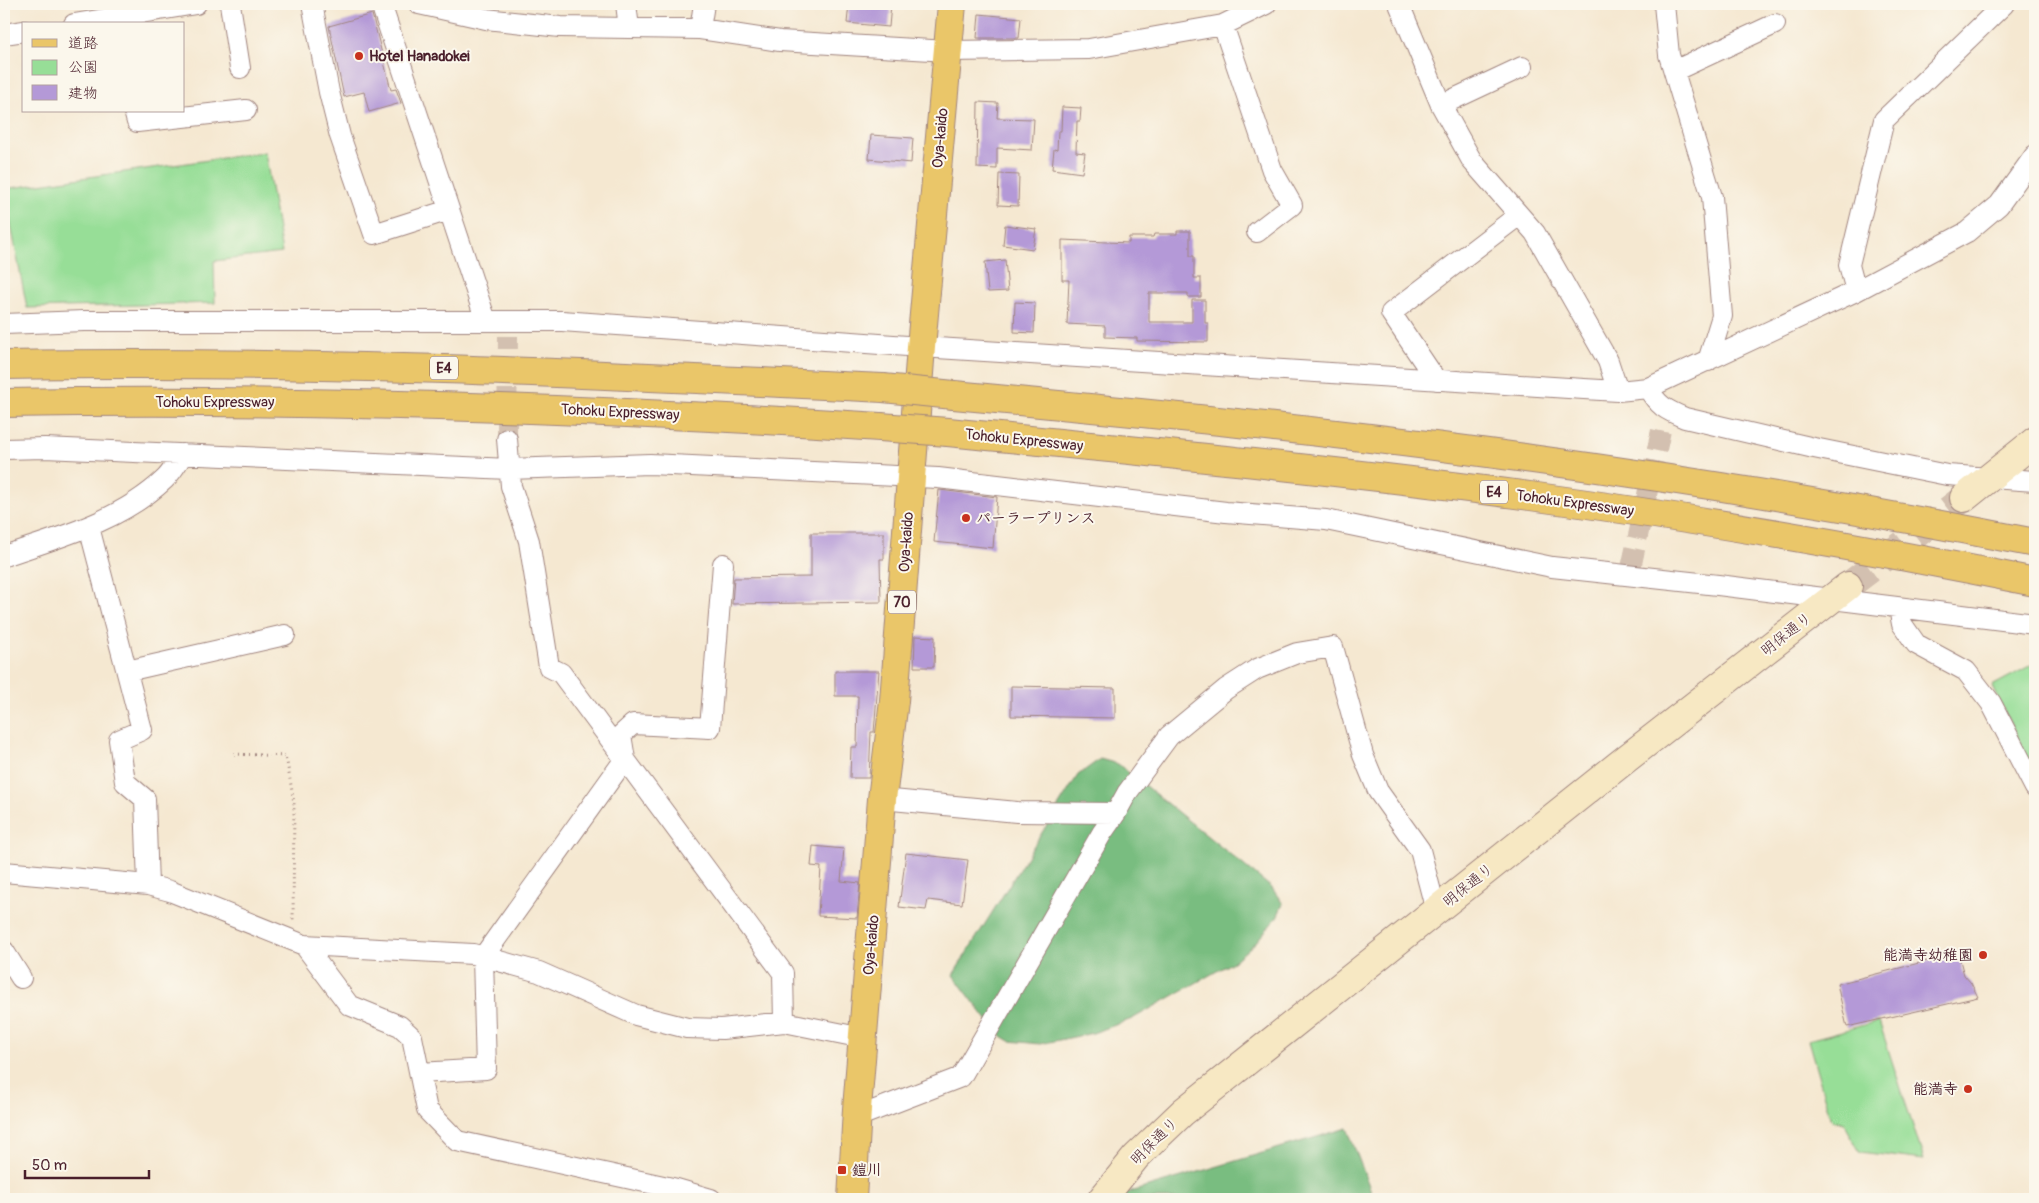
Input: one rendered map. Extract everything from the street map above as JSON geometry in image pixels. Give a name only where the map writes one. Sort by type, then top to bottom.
[{"type":"main road","name":"Oya-kaido","points":[[852,1199],[882,799],[894,701],[921,347],[952,4]]},
{"type":"main road","name":"E4","points":[[4,364],[274,364],[428,367],[591,373],[883,388],[1237,423],[1530,458],[1857,509],[2035,543]]},
{"type":"main road","name":"Tohoku Expressway","points":[[4,403],[276,402],[591,410],[948,432],[1240,461],[1530,496],[1851,547],[2035,582]]},
{"type":"street","points":[[83,22],[196,4]]},
{"type":"street","points":[[230,4],[240,68]]},
{"type":"street","points":[[312,4],[329,92],[340,136],[374,234],[449,210]]},
{"type":"street","points":[[381,4],[486,321]]},
{"type":"street","points":[[419,4],[495,20],[560,27],[700,29],[780,40],[948,51],[1089,50],[1223,25],[1266,4]]},
{"type":"street","points":[[626,4],[629,28]]},
{"type":"street","points":[[700,29],[704,4]]},
{"type":"street","points":[[1400,4],[1441,105],[1472,161],[1534,233],[1608,361],[1618,390]]},
{"type":"street","points":[[1664,4],[1669,55],[1712,197],[1722,316],[1708,361]]},
{"type":"street","points":[[1856,291],[1849,265],[1884,120],[2004,4]]},
{"type":"street","points":[[1674,71],[1775,24]]},
{"type":"street","points":[[1223,25],[1272,170],[1292,205],[1257,232]]},
{"type":"street","points":[[4,34],[22,31]]},
{"type":"street","points":[[1441,105],[1522,67]]},
{"type":"street","points":[[134,112],[137,122],[246,110]]},
{"type":"street","points":[[4,324],[84,321],[486,321],[507,329],[562,321],[921,347],[1436,380],[1618,390],[1648,388],[1856,291],[1967,232],[1999,205],[2035,155]]},
{"type":"street","points":[[1436,380],[1391,313],[1519,215]]},
{"type":"street","points":[[1648,388],[1664,418],[1685,418],[1947,476],[1990,477],[2035,482]]},
{"type":"street","points":[[507,439],[511,486],[528,541],[549,667],[561,673],[783,973],[784,1022]]},
{"type":"street","points":[[1964,498],[2035,442]]},
{"type":"street","points":[[4,448],[45,448],[509,469],[650,464],[938,478],[1226,512],[1326,520],[1552,567],[1631,572],[1718,585],[1839,593],[1899,608],[2035,624]]},
{"type":"street","points":[[4,556],[89,527],[130,505],[166,479],[183,454]]},
{"type":"street","points":[[89,527],[142,730],[119,740],[125,782],[145,799],[148,885]]},
{"type":"street","points":[[420,1073],[486,1069],[483,957],[625,759],[621,735],[633,724],[710,728],[723,564]]},
{"type":"street","name":"明保通り","points":[[1102,1199],[1136,1157],[1183,1112],[1839,593]]},
{"type":"street","points":[[1899,608],[1902,624],[1916,644],[1966,671],[1991,703],[2035,788]]},
{"type":"street","points":[[127,671],[285,634]]},
{"type":"street","points":[[857,1117],[961,1077],[1102,833],[1116,814],[1127,793],[1169,736],[1226,689],[1257,669],[1297,654],[1333,647],[1363,755],[1378,791],[1420,850],[1436,911]]},
{"type":"street","points":[[882,799],[1016,812],[1116,814]]},
{"type":"street","points":[[4,872],[148,885],[170,891],[299,943],[473,954],[539,972],[636,1015],[687,1028],[722,1030],[784,1022],[863,1038]]},
{"type":"street","points":[[299,943],[349,1005],[400,1026],[412,1037],[427,1110],[457,1141],[678,1189],[711,1199]]},
{"type":"street","points":[[4,951],[21,978]]},
{"type":"path","points":[[234,754],[286,756],[294,802],[299,943]]},
{"type":"green space","points":[[265,152],[282,253],[214,261],[215,303],[27,308],[4,189]]},
{"type":"green space","points":[[2035,663],[2035,774],[1992,686]]},
{"type":"green space","points":[[1100,759],[1118,764],[1272,888],[1283,904],[1277,917],[1256,942],[1233,962],[1132,1019],[1093,1033],[1040,1044],[1010,1041],[997,1033],[953,975],[1078,775]]},
{"type":"green space","points":[[1879,1021],[1924,1160],[1860,1152],[1844,1123],[1831,1120],[1808,1040]]},
{"type":"green space","points":[[1347,1128],[1374,1199],[1120,1199],[1124,1194]]},
{"type":"building","points":[[849,4],[891,4],[889,27],[847,23]]},
{"type":"building","name":"Hotel Hanadokei","points":[[372,14],[391,90],[396,89],[401,103],[369,112],[364,92],[344,97],[329,26]]},
{"type":"building","points":[[979,14],[1021,18],[1019,38],[977,38]]},
{"type":"building","points":[[978,102],[998,103],[997,118],[1034,119],[1032,150],[997,148],[997,169],[977,168]]},
{"type":"building","points":[[1062,107],[1081,108],[1080,121],[1077,121],[1076,152],[1085,153],[1082,173],[1052,169],[1054,149],[1057,150],[1058,131],[1061,131]]},
{"type":"building","points":[[871,135],[913,138],[911,163],[869,159]]},
{"type":"building","points":[[999,174],[1019,175],[1018,206],[998,205]]},
{"type":"building","points":[[1005,225],[1036,229],[1033,249],[1003,245]]},
{"type":"building","points":[[1177,231],[1190,231],[1190,256],[1194,256],[1194,278],[1201,278],[1201,297],[1188,297],[1188,293],[1149,293],[1149,322],[1192,322],[1192,300],[1205,300],[1205,323],[1208,323],[1208,342],[1137,341],[1137,338],[1105,337],[1105,326],[1067,324],[1069,280],[1062,280],[1062,240],[1129,243],[1129,237],[1177,234]]},
{"type":"building","points":[[1005,260],[1008,291],[988,292],[985,262]]},
{"type":"building","points":[[1015,302],[1035,303],[1034,333],[1014,332]]},
{"type":"building","name":"パーラープリンス","points":[[939,490],[997,497],[993,548],[934,542]]},
{"type":"building","points":[[811,533],[884,533],[884,559],[880,559],[881,602],[732,604],[734,578],[811,577]]},
{"type":"building","points":[[915,636],[935,637],[934,667],[914,667]]},
{"type":"building","points":[[835,671],[879,671],[874,732],[871,732],[869,778],[850,778],[851,747],[857,747],[858,696],[835,696]]},
{"type":"building","points":[[1011,686],[1115,688],[1115,718],[1011,716]]},
{"type":"building","points":[[813,846],[844,849],[841,881],[860,883],[857,918],[818,916],[821,867],[811,866]]},
{"type":"building","points":[[906,853],[968,860],[962,904],[928,900],[926,910],[899,907]]},
{"type":"building","name":"能満寺幼稚園","points":[[1958,953],[1964,975],[1971,983],[1978,997],[1847,1027],[1837,984]]},
{"type":"tunnel","points":[[507,439],[508,336]]},
{"type":"tunnel","points":[[1631,568],[1662,426]]},
{"type":"tunnel","points":[[1848,586],[1964,498]]},
{"type":"place","name":"Hotel Hanadokei","points":[[359,56]]},
{"type":"place","name":"パーラープリンス","points":[[966,518]]},
{"type":"place","name":"能満寺幼稚園","points":[[1983,955]]},
{"type":"place","name":"能満寺","points":[[1968,1089]]},
{"type":"place","name":"鎧川","points":[[842,1170]]}]
